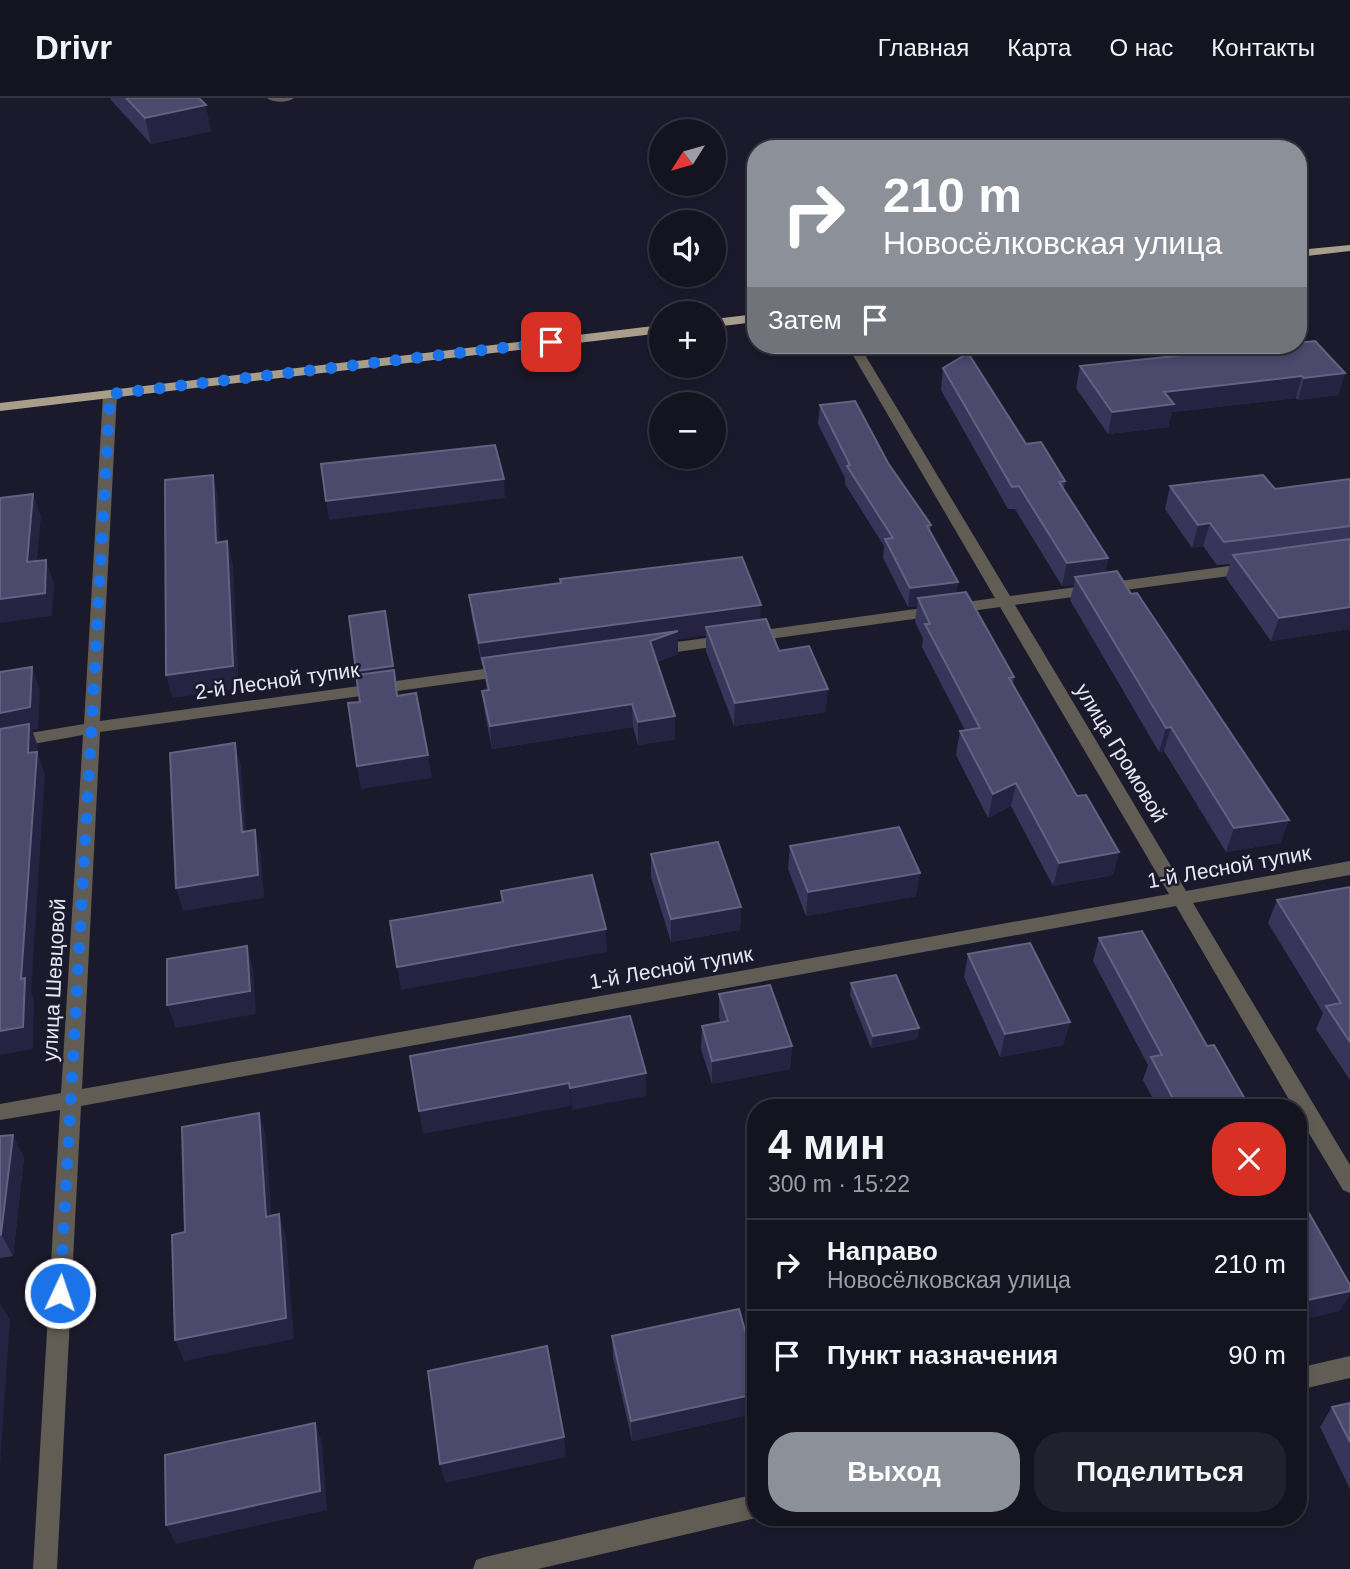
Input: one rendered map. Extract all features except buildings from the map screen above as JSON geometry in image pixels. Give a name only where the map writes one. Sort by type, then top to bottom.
[{"type":"main road","points":[[1307,253],[1350,248]]},
{"type":"main road","points":[[726,322],[747,319]]},
{"type":"main road","points":[[0,407],[649,331]]},
{"type":"street","points":[[272,98],[289,98]]},
{"type":"street","name":"улица Громовой","points":[[858,354],[1300,1099]]},
{"type":"street","name":"улица Шевцовой","points":[[44,1569],[110,394]]},
{"type":"street","points":[[645,652],[1267,566]]},
{"type":"street","name":"2-й Лесной тупик","points":[[0,744],[90,727],[520,669]]},
{"type":"street","name":"1-й Лесной тупик","points":[[0,1112],[1350,868]]},
{"type":"street","name":"улица Громовой","points":[[1307,1111],[1350,1184]]},
{"type":"street","points":[[1307,1377],[1350,1367]]},
{"type":"street","points":[[485,1569],[747,1508]]},
{"type":"route","points":[[60,1293],[110,394],[551,342]]}]
